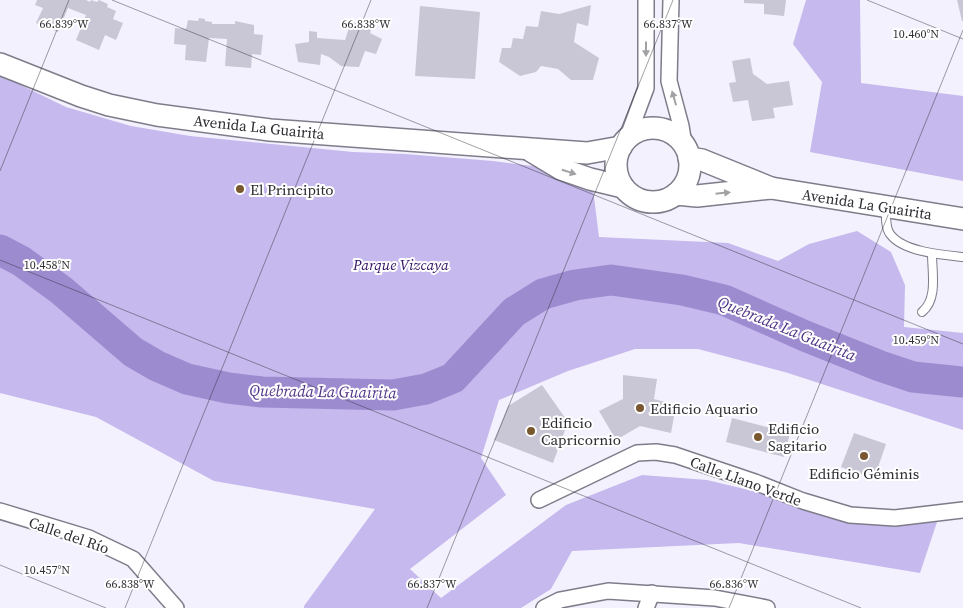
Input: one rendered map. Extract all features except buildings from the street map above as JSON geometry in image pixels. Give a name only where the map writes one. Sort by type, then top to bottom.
[{"type":"street","points":[[623,187],[618,178],[617,156],[646,88],[646,0]]},
{"type":"street","points":[[671,0],[669,81],[690,166],[686,182],[676,194]]},
{"type":"street","name":"Avenida La Guairita","points":[[0,64],[81,96],[121,109],[270,130],[587,153],[624,143],[643,130],[661,130],[678,138],[686,152],[771,188],[963,219]]},
{"type":"street","name":"Avenida La Guairita","points":[[526,148],[561,169],[623,187],[638,199],[648,202],[658,202],[676,194],[697,196],[771,188]]},
{"type":"street","name":"Calle Llano Verde","points":[[538,500],[637,453],[656,452],[675,455],[755,482],[803,501],[850,515],[895,518],[963,510]]},
{"type":"street","name":"Calle del Río","points":[[0,511],[89,538],[133,559],[176,608]]},
{"type":"street","points":[[544,608],[560,600],[608,591],[715,598],[767,608]]},
{"type":"street","points":[[646,608],[652,593]]},
{"type":"lane","points":[[886,207],[886,226],[890,234],[898,242],[932,254],[963,257]]},
{"type":"lane","points":[[922,312],[928,307],[932,298],[932,254]]},
{"type":"green space","points":[[806,0],[860,0],[861,83],[963,96],[963,181],[810,152],[822,82],[793,44]]},
{"type":"green space","name":"Parque Vizcaya","points":[[0,75],[66,107],[131,126],[190,136],[353,152],[493,161],[549,168],[593,189],[599,237],[728,243],[778,261],[809,244],[857,231],[891,252],[905,285],[904,327],[963,333],[963,430],[788,373],[698,349],[635,349],[568,371],[499,400],[481,458],[506,495],[410,569],[441,598],[566,505],[642,475],[707,480],[870,524],[937,522],[920,573],[739,543],[572,551],[551,589],[521,608],[304,608],[375,509],[214,481],[96,417],[0,393]]},
{"type":"waterway","name":"Quebrada La Guairita","points":[[0,250],[21,261],[61,290],[133,352],[157,366],[187,379],[228,388],[262,392],[393,395],[426,389],[453,378],[514,312],[543,294],[575,285],[611,280],[682,290],[724,300],[805,336],[880,366],[913,377],[963,382]]},
{"type":"place","name":"El Principito","points":[[240,189]]},
{"type":"place","name":"Edificio Aquario","points":[[640,408]]},
{"type":"place","name":"Edificio Capricornio","points":[[531,431]]},
{"type":"place","name":"Edificio Sagitario","points":[[758,437]]},
{"type":"place","name":"Edificio Géminis","points":[[864,456]]}]
